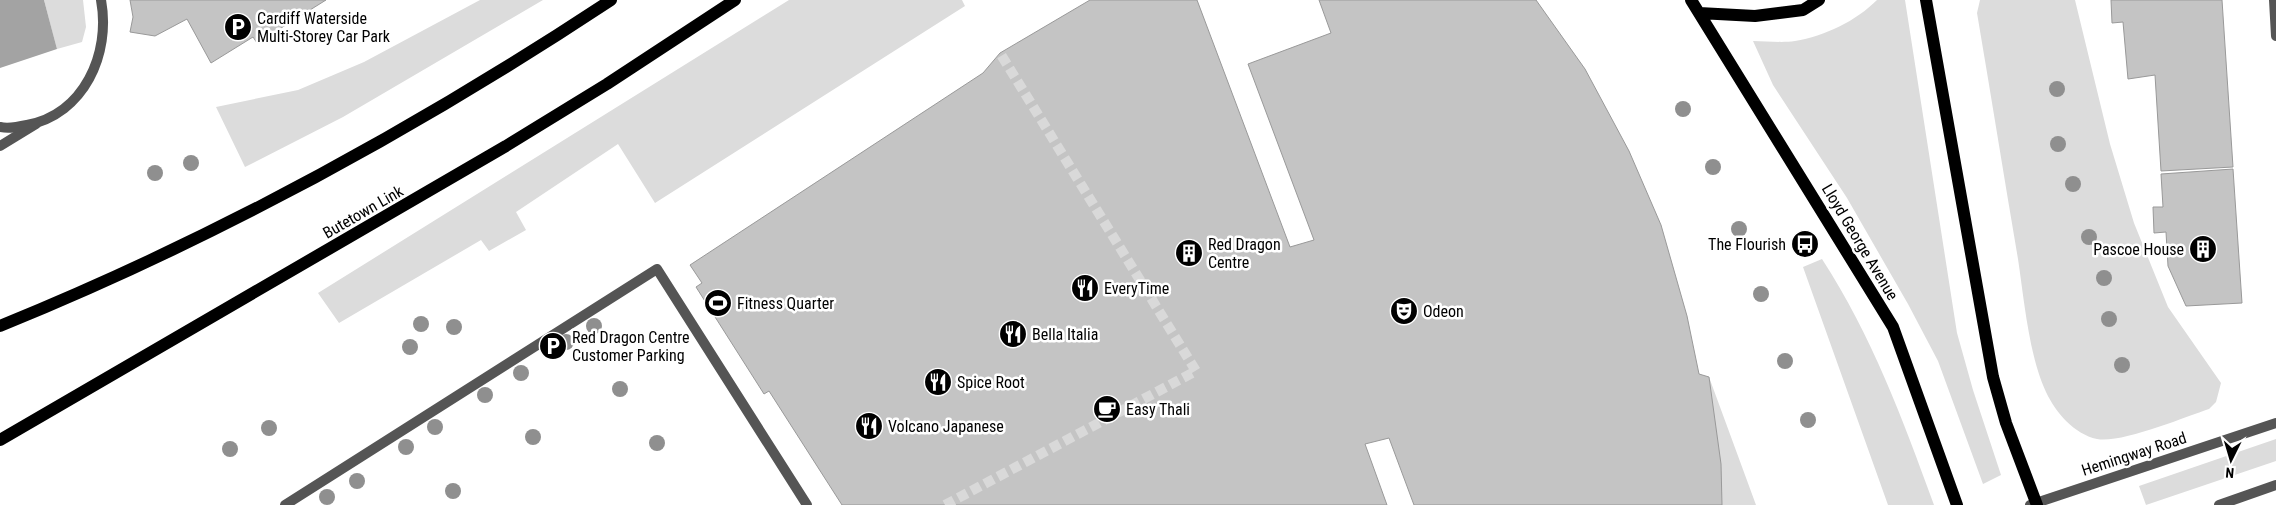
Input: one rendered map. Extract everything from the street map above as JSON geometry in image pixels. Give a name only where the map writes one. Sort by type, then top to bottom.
[{"type":"main road","points":[[0,326],[202,235],[309,180],[466,92],[611,0]]},
{"type":"main road","name":"Butetown Link","points":[[0,440],[506,146],[607,84],[735,0]]},
{"type":"main road","points":[[1691,0],[1699,14],[1754,16],[1803,10],[1819,0]]},
{"type":"main road","points":[[1926,0],[1993,377],[2006,423],[2034,504]]},
{"type":"main road","name":"Lloyd George Avenue","points":[[1699,14],[1893,327],[1940,464],[1957,505]]},
{"type":"street","points":[[0,146],[36,123],[60,113],[74,102],[86,85],[104,36],[101,0]]},
{"type":"street","points":[[2274,0],[2276,36]]},
{"type":"street","points":[[0,127],[6,129],[36,123]]},
{"type":"street","points":[[286,505],[657,269],[807,505]]},
{"type":"street","name":"Hemingway Road","points":[[2034,504],[2276,423]]},
{"type":"street","points":[[2218,505],[2276,485]]},
{"type":"shaded area","points":[[0,0],[44,0],[57,49],[0,68]]},
{"type":"shaded area","points":[[44,0],[83,0],[86,27],[82,42],[57,49]]},
{"type":"shaded area","points":[[480,0],[543,0],[343,117],[245,167],[216,107],[298,90],[364,62]]},
{"type":"shaded area","points":[[789,0],[962,0],[965,6],[655,203],[618,144],[516,212],[526,230],[489,251],[481,240],[339,323],[318,293]]},
{"type":"shaded area","points":[[1877,0],[1905,0],[1957,333],[1973,390],[2001,475],[1983,484],[1938,361],[1908,304],[1847,198],[1773,85],[1753,41],[1790,42],[1806,39],[1850,21]]},
{"type":"shaded area","points":[[1980,0],[2075,0],[2110,144],[2134,223],[2168,307],[2221,383],[2216,402],[2209,409],[2136,434],[2121,438],[2097,439],[2073,427],[2060,415],[2050,400],[2040,378],[2031,345],[1977,13]]},
{"type":"shaded area","points":[[1822,259],[1840,288],[1871,348],[1898,410],[1934,505],[1888,505],[1803,267]]},
{"type":"shaded area","points":[[1709,377],[1756,505],[1722,505]]},
{"type":"shaded area","points":[[2276,439],[2276,461],[2146,505],[2139,486]]},
{"type":"building","name":"Cardiff Waterside Multi-Storey Car Park","points":[[130,0],[326,0],[257,43],[253,37],[211,63],[187,19],[155,36],[130,32],[133,17]]},
{"type":"building","name":"Red Dragon Centre","points":[[1090,0],[1197,0],[1290,247],[1314,240],[1248,64],[1331,33],[1319,0],[1536,0],[1585,69],[1629,151],[1661,225],[1687,316],[1699,374],[1709,377],[1721,464],[1722,505],[1414,505],[1389,438],[1365,444],[1387,505],[842,505],[769,391],[764,394],[696,287],[702,283],[690,265],[983,73],[1000,53]]},
{"type":"building","points":[[2111,0],[2222,0],[2233,167],[2161,171],[2155,75],[2128,79],[2123,22],[2112,23]]},
{"type":"building","name":"Pascoe House","points":[[2233,169],[2242,303],[2186,306],[2168,266],[2166,232],[2154,233],[2153,207],[2163,207],[2161,174]]},
{"type":"tunnel","points":[[945,505],[1196,371],[1000,53]]},
{"type":"place","name":"Cardiff Waterside Multi-Storey Car Park","points":[[238,27]]},
{"type":"place","name":"The Flourish","points":[[1805,244]]},
{"type":"place","name":"Pascoe House","points":[[2203,249]]},
{"type":"place","name":"Red Dragon Centre","points":[[1189,253]]},
{"type":"place","name":"EveryTime","points":[[1085,288]]},
{"type":"place","name":"Fitness Quarter","points":[[718,303]]},
{"type":"place","name":"Odeon","points":[[1404,311]]},
{"type":"place","name":"Bella Italia","points":[[1013,334]]},
{"type":"place","name":"Red Dragon Centre Customer Parking","points":[[553,346]]},
{"type":"place","name":"Spice Root","points":[[938,382]]},
{"type":"place","name":"Easy Thali","points":[[1107,409]]},
{"type":"place","name":"Volcano Japanese","points":[[869,426]]}]
